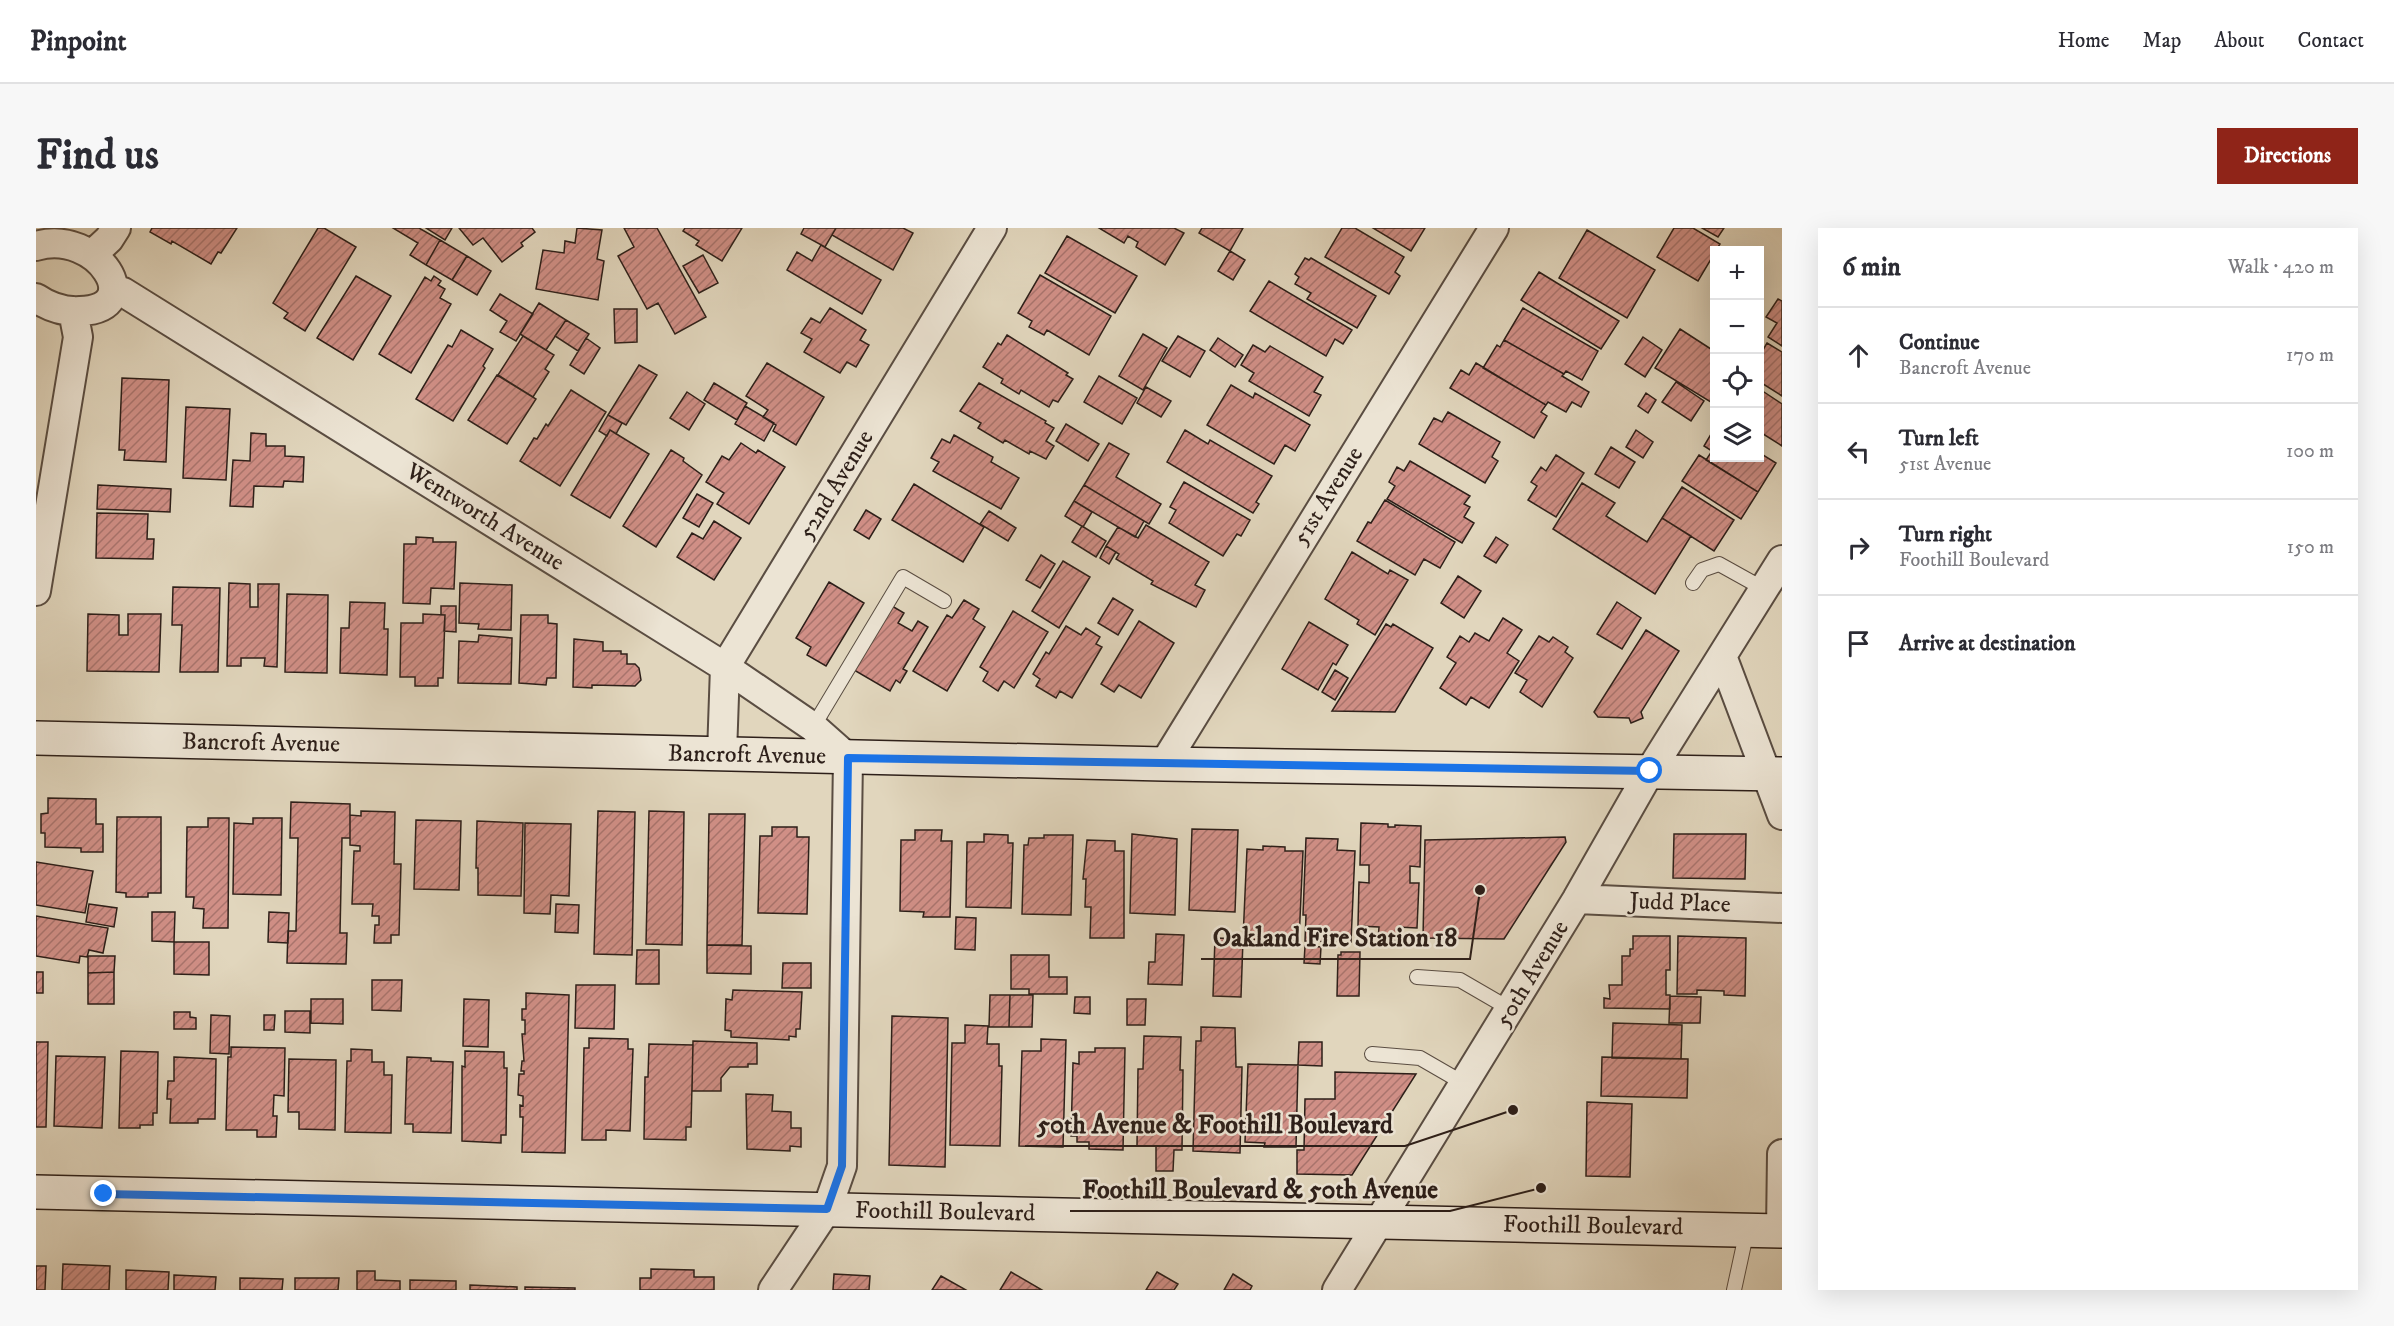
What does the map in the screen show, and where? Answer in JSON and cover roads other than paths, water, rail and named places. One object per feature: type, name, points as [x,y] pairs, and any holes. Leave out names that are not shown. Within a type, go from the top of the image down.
[{"type":"main road","name":"Bancroft Avenue","points":[[36,738],[848,758],[1774,773]]},
{"type":"main road","name":"Foothill Boulevard","points":[[36,1192],[1781,1231]]},
{"type":"street","points":[[95,252],[109,239],[116,228]]},
{"type":"street","name":"52nd Avenue","points":[[722,754],[725,667],[992,228]]},
{"type":"street","name":"51st Avenue","points":[[1164,764],[1494,228]]},
{"type":"street","points":[[36,246],[46,241],[62,240],[78,243],[95,252],[107,262],[112,273],[113,290],[107,302],[94,310],[73,311],[47,305],[36,298]]},
{"type":"street","name":"Wentworth Avenue","points":[[113,290],[123,292],[725,667],[813,727],[848,758]]},
{"type":"street","points":[[36,591],[78,337],[73,311]]},
{"type":"street","name":"50th Avenue","points":[[1337,1290],[1578,899],[1650,771],[1782,560]]},
{"type":"street","points":[[1722,656],[1774,773],[1782,815]]},
{"type":"street","points":[[773,1290],[827,1209],[842,1166],[848,758]]},
{"type":"street","name":"Judd Place","points":[[1578,899],[1782,908]]},
{"type":"street","points":[[1781,1231],[1782,1154]]},
{"type":"lane","points":[[1693,583],[1702,570],[1719,564],[1764,589]]},
{"type":"lane","points":[[813,727],[903,577],[944,601]]},
{"type":"lane","points":[[1417,977],[1460,980],[1510,1010]]},
{"type":"lane","points":[[1372,1054],[1420,1058],[1465,1084]]},
{"type":"lane","points":[[1734,1290],[1747,1230]]},
{"type":"place","name":"Oakland Fire Station 18","points":[[1480,890]]},
{"type":"place","name":"50th Avenue & Foothill Boulevard","points":[[1513,1110]]},
{"type":"place","name":"Foothill Boulevard & 50th Avenue","points":[[1541,1188]]}]
